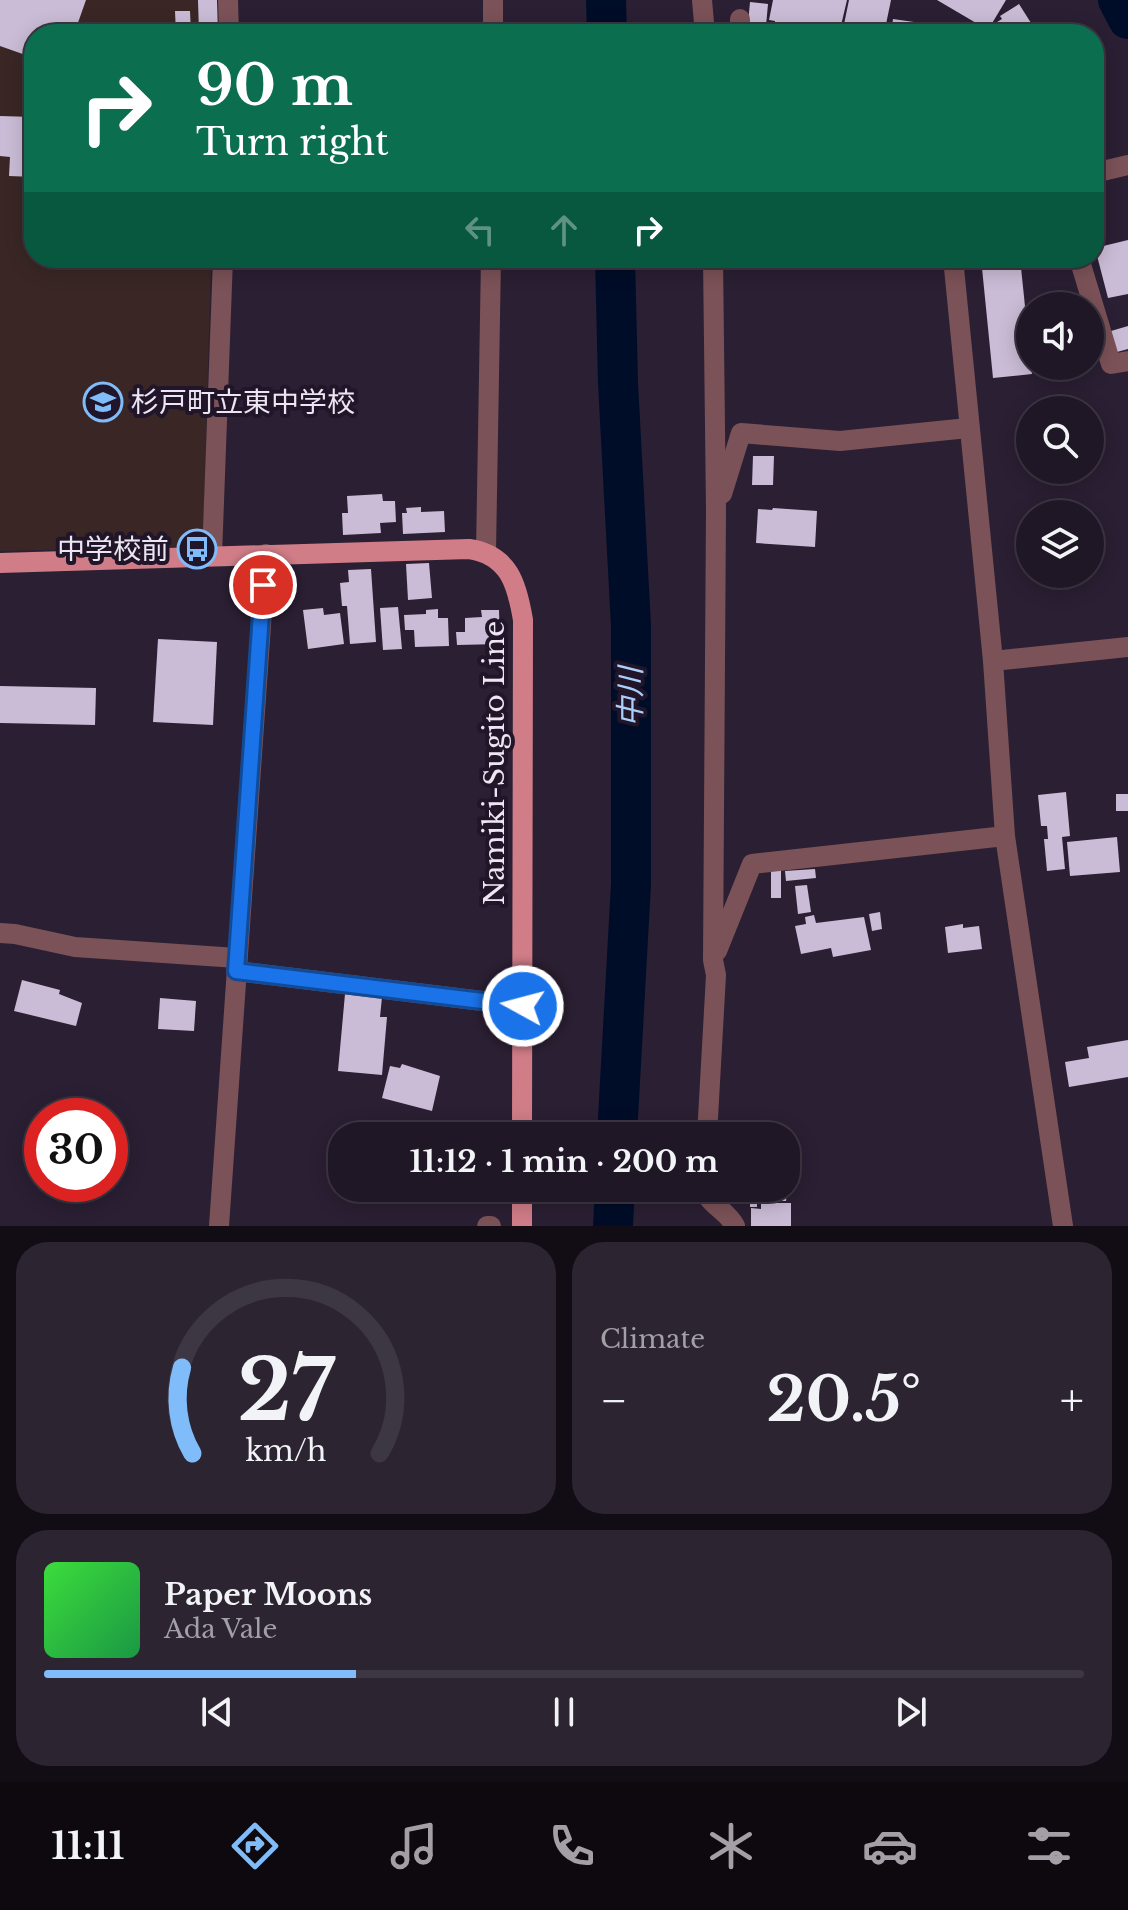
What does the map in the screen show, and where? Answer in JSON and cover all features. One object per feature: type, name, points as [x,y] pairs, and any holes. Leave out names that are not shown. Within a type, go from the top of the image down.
[{"type":"main road","points":[[0,563],[469,549],[486,552]]},
{"type":"main road","name":"Namiki-Sugito Line","points":[[486,552],[497,558],[508,572],[519,597],[523,620],[522,1122]]},
{"type":"main road","points":[[522,1202],[522,1226]]},
{"type":"street","points":[[228,0],[229,24]]},
{"type":"street","points":[[493,0],[493,24]]},
{"type":"street","points":[[702,0],[704,24]]},
{"type":"street","points":[[1104,171],[1128,165]]},
{"type":"street","points":[[212,556],[223,268]]},
{"type":"street","points":[[486,552],[491,268]]},
{"type":"street","points":[[708,1122],[716,975],[713,960],[716,511],[713,268]]},
{"type":"street","points":[[954,268],[993,661],[1005,836],[1063,1226]]},
{"type":"street","points":[[1082,268],[1111,364],[1128,361]]},
{"type":"street","points":[[716,511],[741,433],[840,441],[968,428]]},
{"type":"street","points":[[219,1226],[266,554]]},
{"type":"street","points":[[993,661],[1128,647]]},
{"type":"street","points":[[713,960],[752,864],[1005,836]]},
{"type":"street","points":[[0,933],[75,947],[236,965],[523,1006]]},
{"type":"street","points":[[710,1202],[723,1210],[735,1226]]},
{"type":"shaded area","name":"杉戸町立東中学校","points":[[0,0],[217,0],[216,24],[24,24],[24,268],[211,268],[203,546],[0,551]]},
{"type":"building","points":[[0,0],[86,0],[78,24],[24,24],[24,54],[0,46]]},
{"type":"building","points":[[198,0],[217,0],[218,24],[199,24]]},
{"type":"building","points":[[773,0],[847,0],[841,24],[781,24],[769,20]]},
{"type":"building","points":[[849,0],[891,0],[886,24],[844,24]]},
{"type":"building","points":[[937,0],[1006,0],[992,24],[978,24]]},
{"type":"building","points":[[750,2],[768,4],[766,24],[748,24]]},
{"type":"building","points":[[1019,4],[1032,24],[994,24],[1002,19],[1000,16]]},
{"type":"building","points":[[175,11],[190,11],[191,24],[176,24]]},
{"type":"building","points":[[893,19],[914,22],[914,24],[892,24]]},
{"type":"building","points":[[0,116],[24,117],[24,177],[9,176],[10,157],[0,156]]},
{"type":"building","points":[[1128,240],[1128,294],[1108,298],[1100,268],[1104,268],[1104,246]]},
{"type":"building","points":[[982,268],[1021,268],[1024,292],[1016,292],[1016,376],[993,378]]},
{"type":"building","points":[[1128,326],[1128,349],[1117,352],[1111,331]]},
{"type":"building","points":[[753,456],[774,456],[773,485],[752,485]]},
{"type":"building","points":[[382,494],[383,501],[395,501],[396,522],[380,523],[381,533],[343,535],[342,513],[348,513],[347,496]]},
{"type":"building","points":[[421,507],[421,512],[444,511],[445,532],[403,534],[402,513],[407,513],[406,508]]},
{"type":"building","points":[[758,509],[817,511],[815,547],[756,543]]},
{"type":"building","points":[[429,563],[432,598],[408,600],[406,564]]},
{"type":"building","points":[[371,569],[376,642],[350,644],[347,606],[342,606],[340,583],[349,582],[348,570]]},
{"type":"building","points":[[398,607],[402,649],[383,650],[380,608]]},
{"type":"building","points":[[323,608],[324,615],[340,613],[344,644],[308,649],[303,610]]},
{"type":"building","points":[[438,609],[438,618],[448,618],[449,646],[415,647],[414,630],[405,630],[404,615],[426,614],[426,610]]},
{"type":"building","points":[[481,610],[499,610],[500,644],[457,645],[456,632],[465,632],[465,618],[482,617]]},
{"type":"building","points":[[158,639],[217,642],[213,725],[153,722]]},
{"type":"building","points":[[0,686],[96,688],[95,725],[0,723]]},
{"type":"building","points":[[1066,792],[1070,836],[1062,837],[1065,869],[1047,871],[1044,839],[1048,839],[1047,826],[1041,826],[1038,795]]},
{"type":"building","points":[[1116,794],[1128,794],[1128,811],[1116,811]]},
{"type":"building","points":[[1117,837],[1120,872],[1070,876],[1067,842]]},
{"type":"building","points":[[815,869],[816,878],[786,881],[785,871]]},
{"type":"building","points":[[771,870],[781,870],[781,898],[771,898]]},
{"type":"building","points":[[807,885],[811,912],[798,914],[795,886]]},
{"type":"building","points":[[880,912],[882,929],[872,931],[869,914]]},
{"type":"building","points":[[814,915],[816,923],[864,917],[871,950],[833,957],[831,948],[801,954],[795,926],[806,924],[805,917]]},
{"type":"building","points":[[963,924],[963,928],[979,926],[982,949],[948,953],[945,927]]},
{"type":"building","points":[[22,980],[60,990],[59,994],[82,1003],[76,1026],[14,1011]]},
{"type":"building","points":[[345,994],[382,997],[380,1017],[387,1017],[382,1075],[338,1071]]},
{"type":"building","points":[[160,998],[196,1001],[194,1031],[158,1029]]},
{"type":"building","points":[[1128,1040],[1128,1077],[1069,1087],[1065,1062],[1089,1058],[1087,1047]]},
{"type":"building","points":[[402,1064],[440,1076],[432,1111],[382,1098],[390,1066],[400,1068]]},
{"type":"building","points":[[761,1203],[791,1203],[791,1226],[751,1226],[751,1208],[761,1209]]},
{"type":"waterway","name":"中川","points":[[606,0],[607,24]]},
{"type":"waterway","points":[[1118,0],[1128,19]]},
{"type":"waterway","name":"中川","points":[[615,268],[631,626],[631,884],[618,1122]]},
{"type":"waterway","name":"中川","points":[[613,1226],[614,1202]]},
{"type":"place","name":"杉戸町立東中学校","points":[[103,402]]},
{"type":"place","name":"中学校前","points":[[197,549]]},
{"type":"route","points":[[263,585],[236,971],[523,1006]]}]
